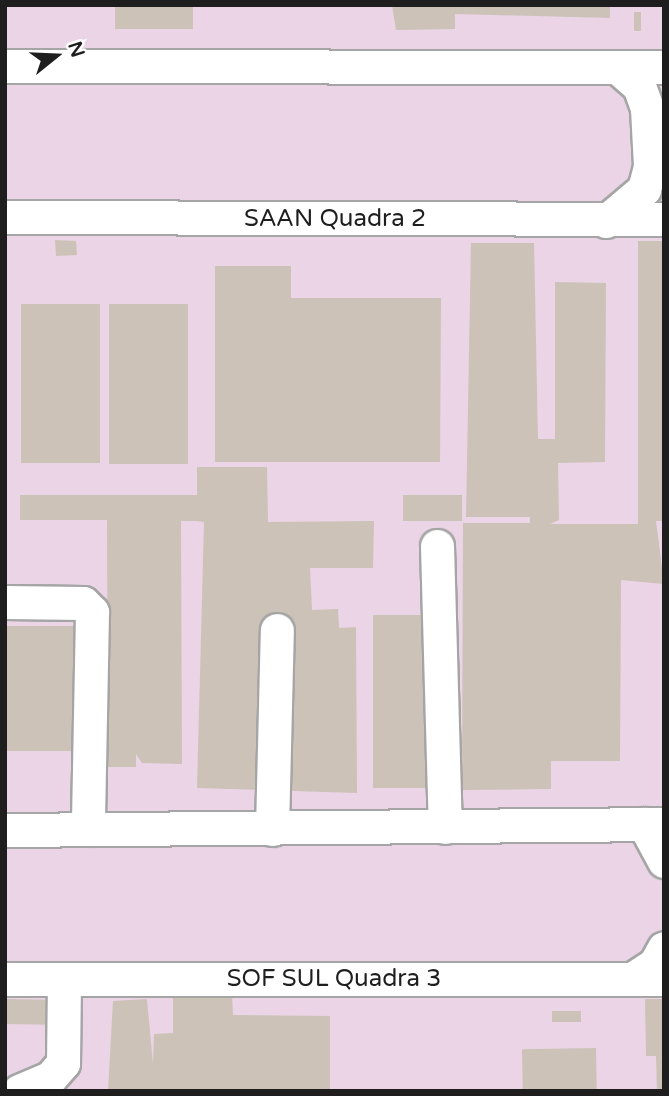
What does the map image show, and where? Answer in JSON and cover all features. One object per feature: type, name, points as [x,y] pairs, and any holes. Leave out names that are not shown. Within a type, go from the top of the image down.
[{"type":"street","points":[[5,66],[664,67]]},
{"type":"street","points":[[606,221],[644,189],[650,166],[647,108],[639,86],[617,67]]},
{"type":"street","name":"SAAN Quadra 2","points":[[5,217],[606,221],[664,219]]},
{"type":"street","points":[[437,546],[445,827]]},
{"type":"street","points":[[5,602],[83,603],[92,612],[88,829]]},
{"type":"street","points":[[272,828],[276,630]]},
{"type":"street","points":[[5,830],[654,824],[664,861]]},
{"type":"street","points":[[648,979],[664,948]]},
{"type":"street","name":"SOF SUL Quadra 3","points":[[5,979],[648,979]]},
{"type":"street","points":[[19,1091],[50,1078],[63,1063],[64,979]]},
{"type":"shaded area","points":[[5,5],[664,5],[664,1091],[5,1091]]},
{"type":"building","points":[[115,5],[193,5],[193,29],[115,29]]},
{"type":"building","points":[[392,5],[610,5],[610,18],[455,14],[455,29],[396,30]]},
{"type":"building","points":[[634,12],[641,12],[641,31],[634,31]]},
{"type":"building","points":[[55,240],[76,241],[77,255],[56,256]]},
{"type":"building","points":[[638,241],[664,241],[664,521],[656,521],[664,584],[621,580],[620,761],[551,761],[551,789],[462,790],[463,523],[530,523],[530,517],[466,517],[471,243],[534,243],[538,439],[555,439],[555,282],[606,283],[605,462],[558,463],[559,520],[550,524],[638,524]]},
{"type":"building","points":[[215,266],[291,266],[291,298],[441,298],[440,462],[215,462]]},
{"type":"building","points":[[21,304],[100,304],[100,463],[21,463]]},
{"type":"building","points":[[109,304],[188,304],[188,464],[109,464]]},
{"type":"building","points":[[197,467],[267,467],[268,522],[374,521],[373,568],[310,568],[312,610],[338,609],[339,628],[356,627],[357,793],[197,788],[204,522],[196,521],[181,521],[182,764],[142,763],[136,754],[136,767],[108,767],[107,520],[20,520],[20,495],[197,495]]},
{"type":"building","points":[[403,495],[462,495],[462,521],[403,521]]},
{"type":"building","points":[[373,615],[445,615],[445,788],[373,788]]},
{"type":"building","points":[[5,626],[82,626],[82,751],[5,751]]},
{"type":"building","points":[[173,996],[232,996],[233,1015],[330,1016],[330,1091],[108,1091],[113,1001],[147,999],[153,1064],[154,1034],[173,1033]]},
{"type":"building","points":[[5,999],[49,1000],[49,1025],[5,1024]]},
{"type":"building","points":[[645,999],[664,999],[664,1091],[657,1091],[656,1056],[646,1056]]},
{"type":"building","points":[[552,1011],[581,1011],[581,1022],[552,1022]]},
{"type":"building","points":[[596,1048],[597,1091],[523,1091],[522,1049]]}]
